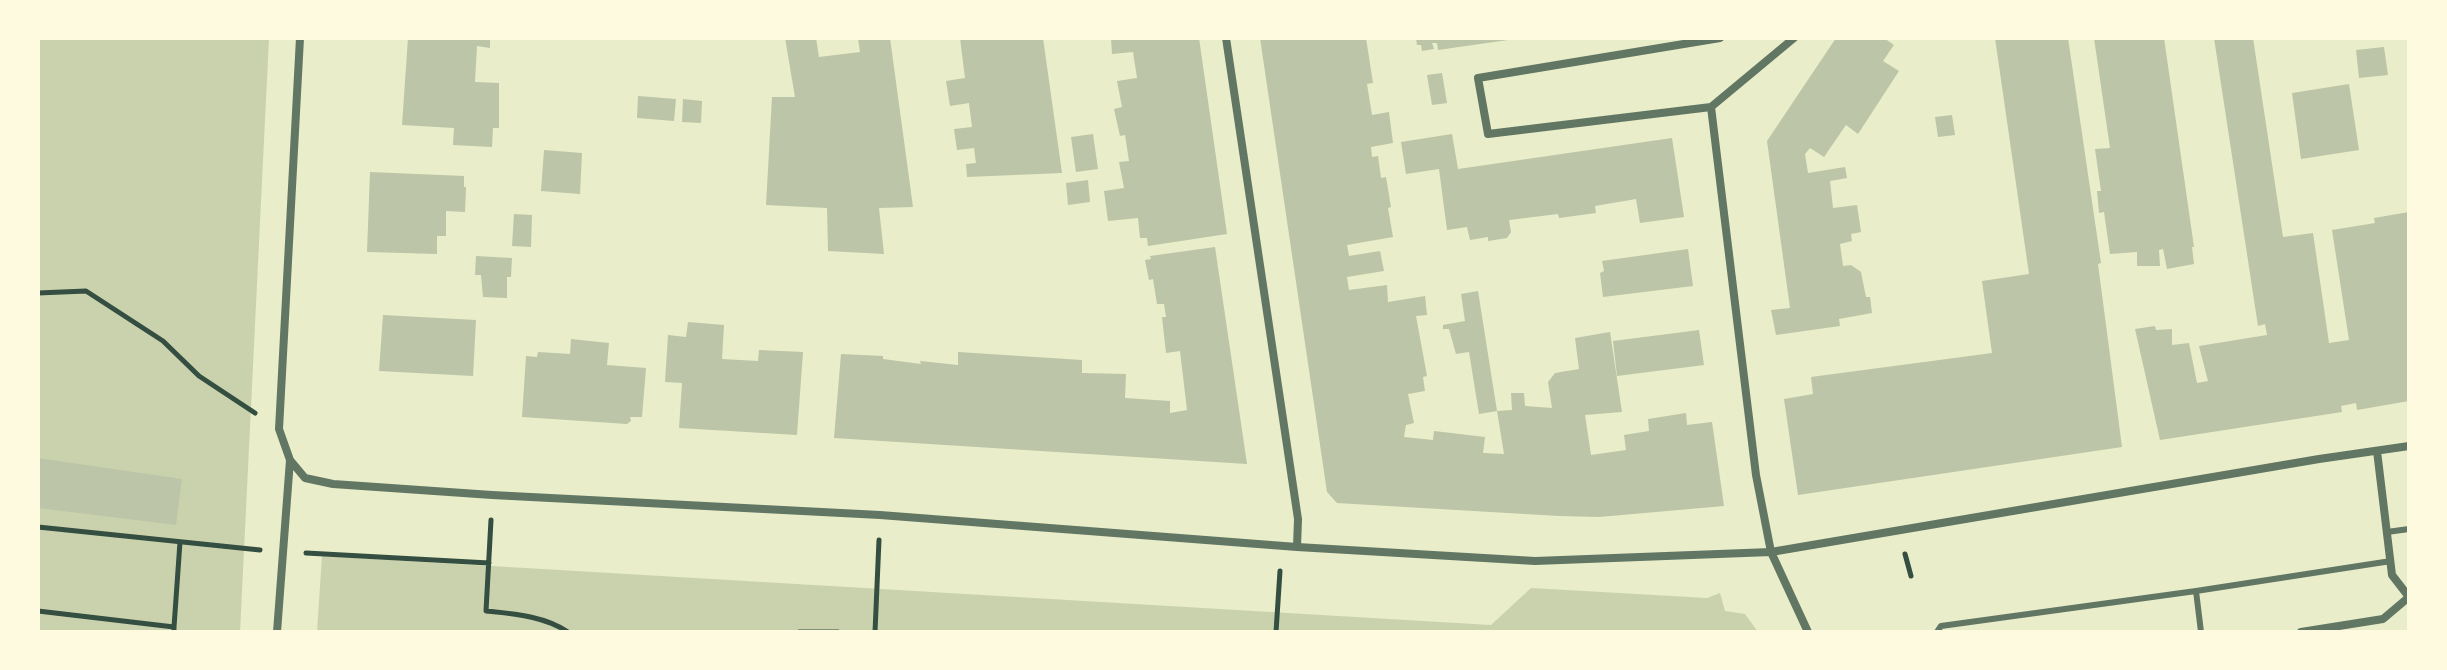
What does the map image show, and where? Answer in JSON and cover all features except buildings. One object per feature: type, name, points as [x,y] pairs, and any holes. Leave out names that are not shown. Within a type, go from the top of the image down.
[{"type":"street","points":[[300,38],[279,429],[290,460],[305,478],[333,484],[880,515],[1282,546],[1535,561],[1771,552],[2409,446]]},
{"type":"street","points":[[1226,38],[1298,519],[1297,547]]},
{"type":"street","points":[[1720,38],[1478,78],[1488,134],[1711,107],[1794,38]]},
{"type":"street","points":[[1711,107],[1756,475],[1771,552],[1808,632]]},
{"type":"street","points":[[2301,632],[2383,619],[2409,597],[2392,575],[2377,451]]},
{"type":"street","points":[[277,632],[290,460]]},
{"type":"lane","points":[[2387,532],[2409,529]]},
{"type":"lane","points":[[1937,632],[1941,626],[2391,561]]},
{"type":"lane","points":[[2196,591],[2201,632]]},
{"type":"path","points":[[38,293],[86,291],[163,341],[199,376],[279,429]]},
{"type":"path","points":[[492,495],[486,611],[533,617],[568,632]]},
{"type":"path","points":[[875,632],[880,515]]},
{"type":"path","points":[[38,527],[244,549]]},
{"type":"path","points":[[38,611],[174,629],[180,542]]},
{"type":"path","points":[[1276,632],[1282,546]]},
{"type":"path","points":[[284,552],[489,563]]},
{"type":"path","points":[[799,632],[838,632]]},
{"type":"green space","points":[[38,38],[269,38],[240,632],[38,632]]},
{"type":"green space","points":[[322,556],[1491,625],[1531,588],[1707,598],[1720,593],[1725,611],[1745,614],[1758,632],[317,632]]}]
